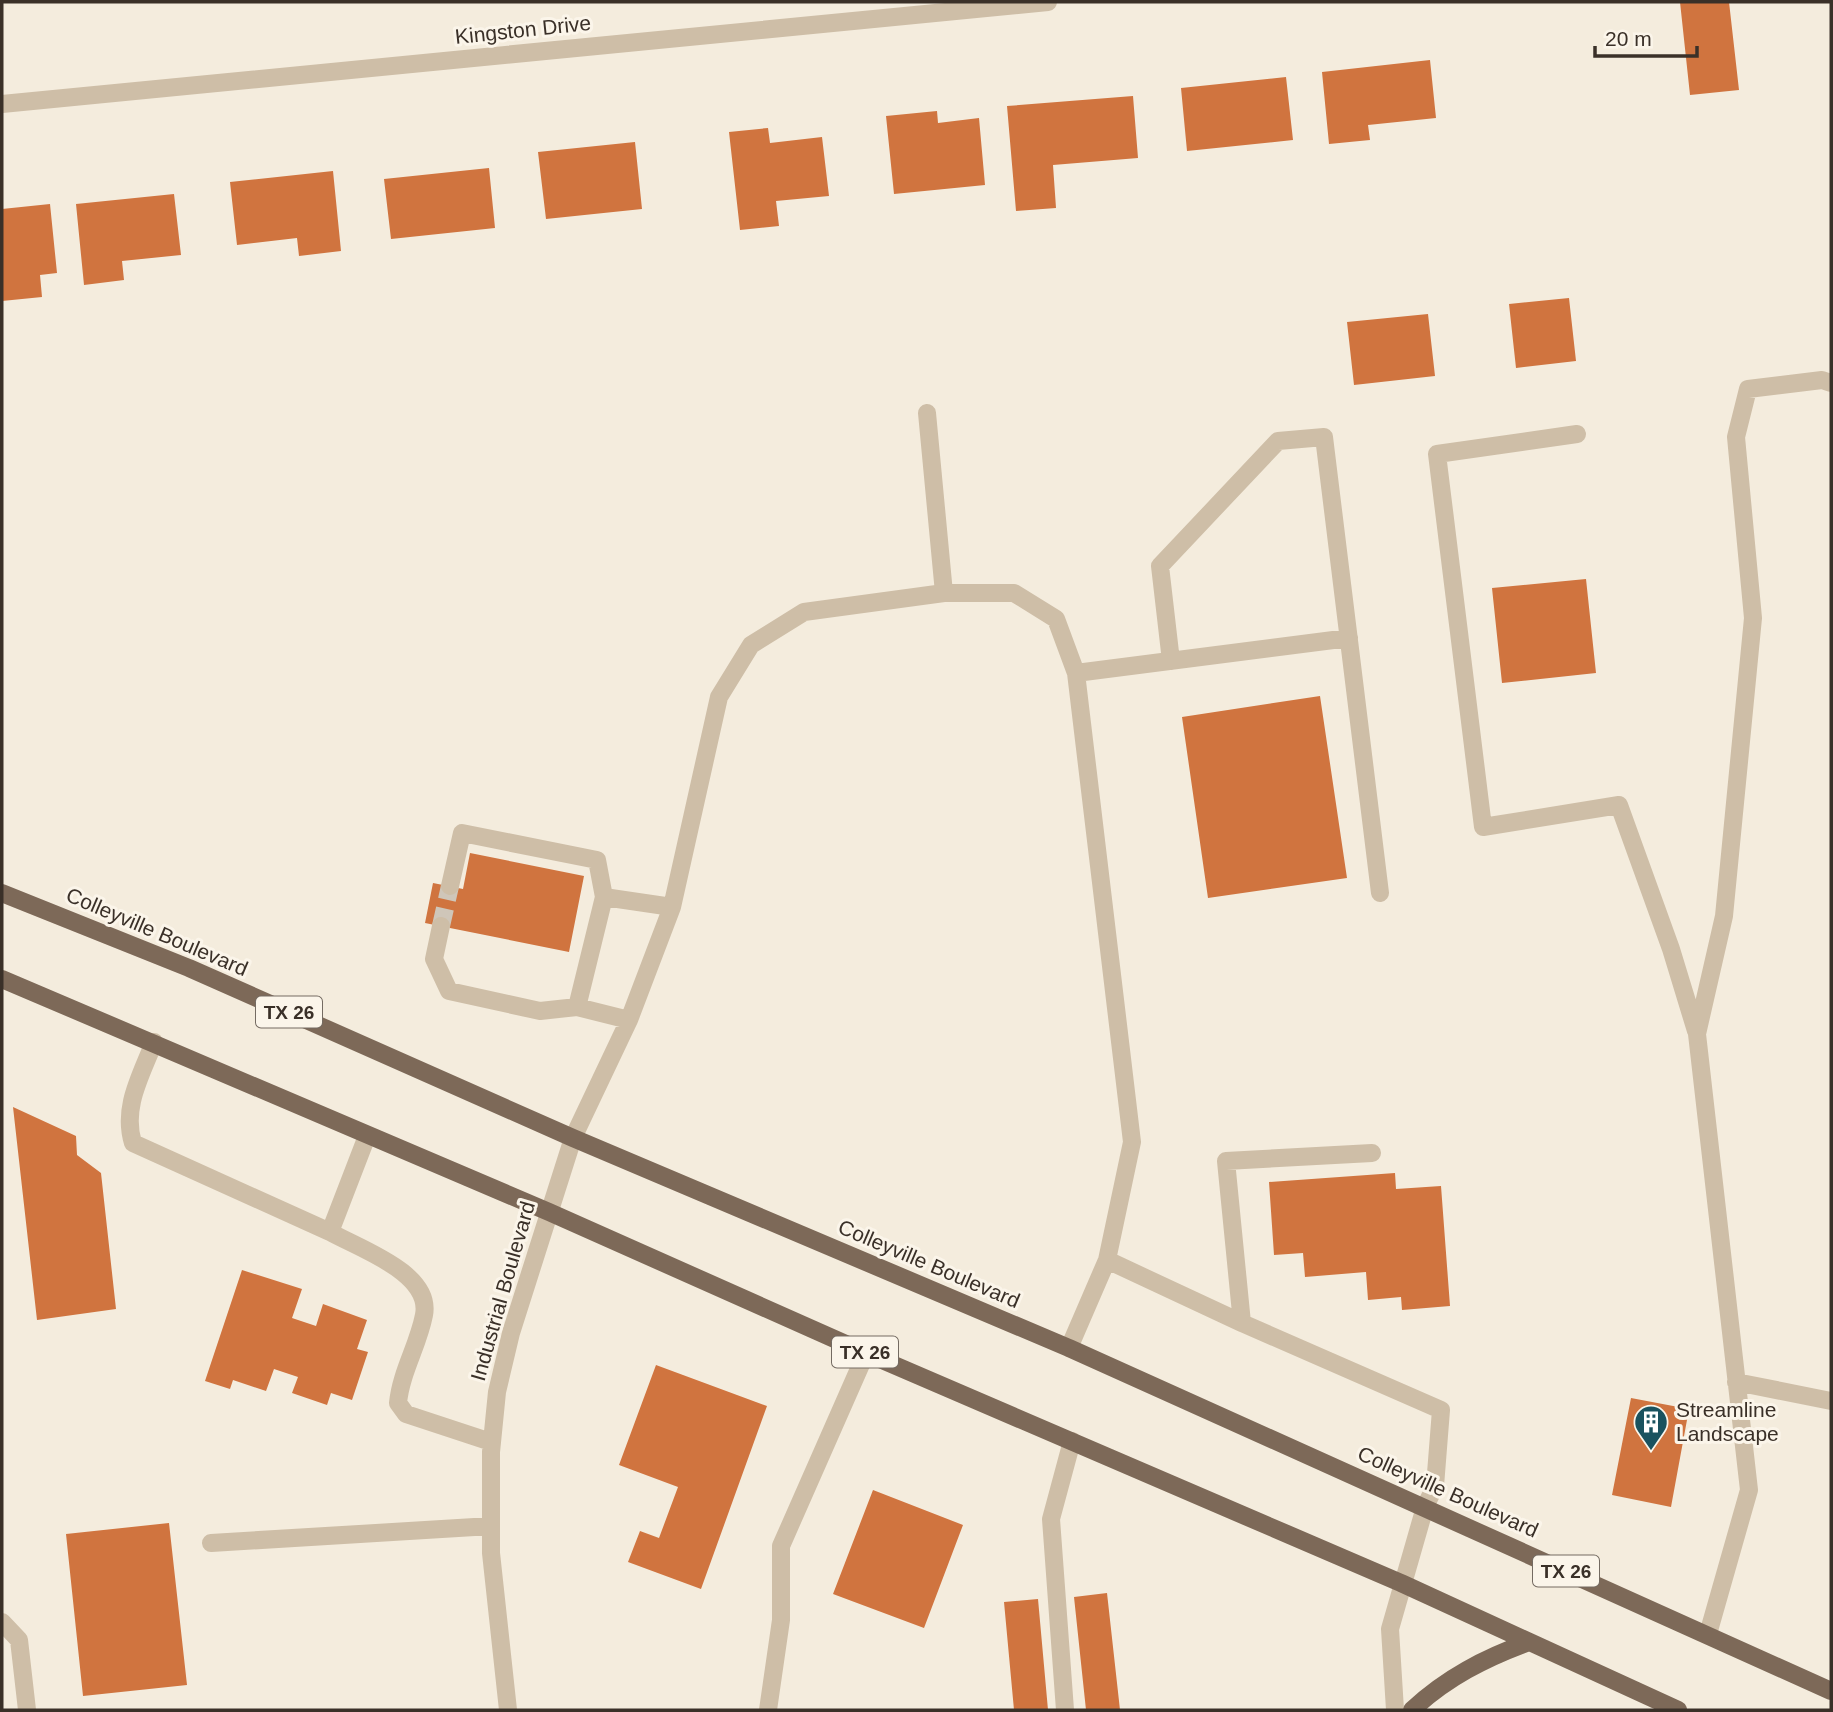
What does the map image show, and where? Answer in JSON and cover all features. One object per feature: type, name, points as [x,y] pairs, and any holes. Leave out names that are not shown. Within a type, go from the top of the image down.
[{"type":"main road","name":"Colleyville Boulevard","points":[[2,893],[189,968],[573,1138],[1069,1348],[1831,1691]]},
{"type":"main road","name":"TX 26","points":[[2,979],[550,1212],[866,1353],[1401,1583],[1678,1710]]},
{"type":"main road","points":[[1412,1710],[1462,1671],[1529,1642]]},
{"type":"street","name":"Kingston Drive","points":[[2,104],[1048,2]]},
{"type":"street","points":[[1697,1034],[1724,916],[1753,618],[1736,437],[1748,388],[1822,380],[1831,383]]},
{"type":"street","points":[[927,413],[944,593]]},
{"type":"street","points":[[1577,435],[1437,454],[1483,827],[1619,805],[1671,949],[1697,1034],[1749,1490],[1708,1634]]},
{"type":"street","points":[[1171,661],[1160,566],[1278,441],[1324,436],[1380,893]]},
{"type":"street","name":"Industrial Boulevard","points":[[508,1710],[491,1526],[491,1442],[497,1392],[511,1333],[573,1138],[629,1020],[672,907],[719,697],[751,645],[804,612],[944,593],[1014,593],[1056,619],[1076,673],[1132,1142],[1107,1260],[1069,1348]]},
{"type":"street","points":[[1076,673],[1349,638]]},
{"type":"street","points":[[450,886],[462,833],[597,860],[604,897],[577,1007]]},
{"type":"street","points":[[604,897],[672,907]]},
{"type":"street","points":[[441,926],[434,959],[449,991],[540,1011],[577,1007],[629,1020]]},
{"type":"street","points":[[154,1042],[128,1109],[128,1126],[133,1143],[330,1232],[409,1275],[422,1292],[424,1314],[400,1385],[398,1403],[406,1414],[491,1442]]},
{"type":"street","points":[[330,1232],[367,1136]]},
{"type":"street","points":[[1242,1323],[1226,1161],[1372,1153]]},
{"type":"street","points":[[1107,1260],[1242,1323],[1441,1410],[1435,1486],[1425,1507],[1401,1583],[1390,1629],[1395,1710]]},
{"type":"street","points":[[768,1710],[781,1620],[782,1546],[866,1353]]},
{"type":"street","points":[[1736,1382],[1831,1401]]},
{"type":"street","points":[[1065,1710],[1051,1519],[1072,1441]]},
{"type":"street","points":[[211,1543],[491,1526]]},
{"type":"street","points":[[2,1622],[19,1640],[27,1710]]},
{"type":"building","points":[[1680,2],[1729,2],[1739,90],[1690,95]]},
{"type":"building","points":[[1430,60],[1436,118],[1368,125],[1370,140],[1329,144],[1322,72]]},
{"type":"building","points":[[1286,77],[1293,140],[1187,151],[1181,88]]},
{"type":"building","points":[[1133,96],[1138,158],[1053,165],[1056,208],[1016,211],[1007,106]]},
{"type":"building","points":[[937,111],[938,123],[979,118],[985,185],[894,194],[886,116]]},
{"type":"building","points":[[768,128],[770,143],[822,137],[829,196],[776,201],[779,226],[740,230],[729,132]]},
{"type":"building","points":[[635,142],[642,209],[546,219],[538,152]]},
{"type":"building","points":[[489,168],[495,228],[391,239],[384,179]]},
{"type":"building","points":[[333,171],[341,251],[299,256],[297,238],[237,245],[230,182]]},
{"type":"building","points":[[174,194],[181,255],[122,261],[124,280],[84,285],[76,204]]},
{"type":"building","points":[[50,204],[57,273],[40,275],[42,297],[2,301],[2,209]]},
{"type":"building","points":[[1569,298],[1576,361],[1516,368],[1509,304]]},
{"type":"building","points":[[1428,314],[1435,376],[1354,385],[1347,322]]},
{"type":"building","points":[[1586,579],[1596,673],[1502,683],[1492,588]]},
{"type":"building","points":[[1320,696],[1347,878],[1208,898],[1182,717]]},
{"type":"building","points":[[470,853],[584,876],[569,952],[425,923],[433,883],[463,889]]},
{"type":"building","points":[[13,1107],[76,1136],[77,1155],[101,1173],[116,1309],[37,1320]]},
{"type":"building","points":[[1395,1173],[1396,1189],[1441,1186],[1450,1306],[1402,1310],[1401,1297],[1368,1300],[1366,1272],[1305,1277],[1303,1253],[1274,1255],[1269,1182]]},
{"type":"building","points":[[242,1270],[302,1289],[292,1318],[316,1326],[323,1304],[367,1320],[357,1349],[368,1352],[352,1400],[331,1393],[327,1405],[292,1393],[298,1377],[274,1369],[266,1391],[233,1380],[230,1389],[205,1381]]},
{"type":"building","points":[[656,1365],[767,1406],[701,1589],[628,1562],[640,1531],[659,1538],[678,1487],[619,1465]]},
{"type":"building","name":"Streamline Landscape","points":[[1631,1398],[1689,1409],[1671,1507],[1612,1495]]},
{"type":"building","points":[[873,1490],[963,1525],[924,1628],[833,1594]]},
{"type":"building","points":[[169,1523],[187,1685],[83,1696],[66,1534]]},
{"type":"building","points":[[1107,1593],[1120,1710],[1086,1710],[1074,1597]]},
{"type":"building","points":[[1038,1599],[1048,1710],[1014,1710],[1004,1602]]},
{"type":"tunnel","points":[[441,926],[450,886]]},
{"type":"place","name":"Streamline Landscape","points":[[1651,1452]]}]
